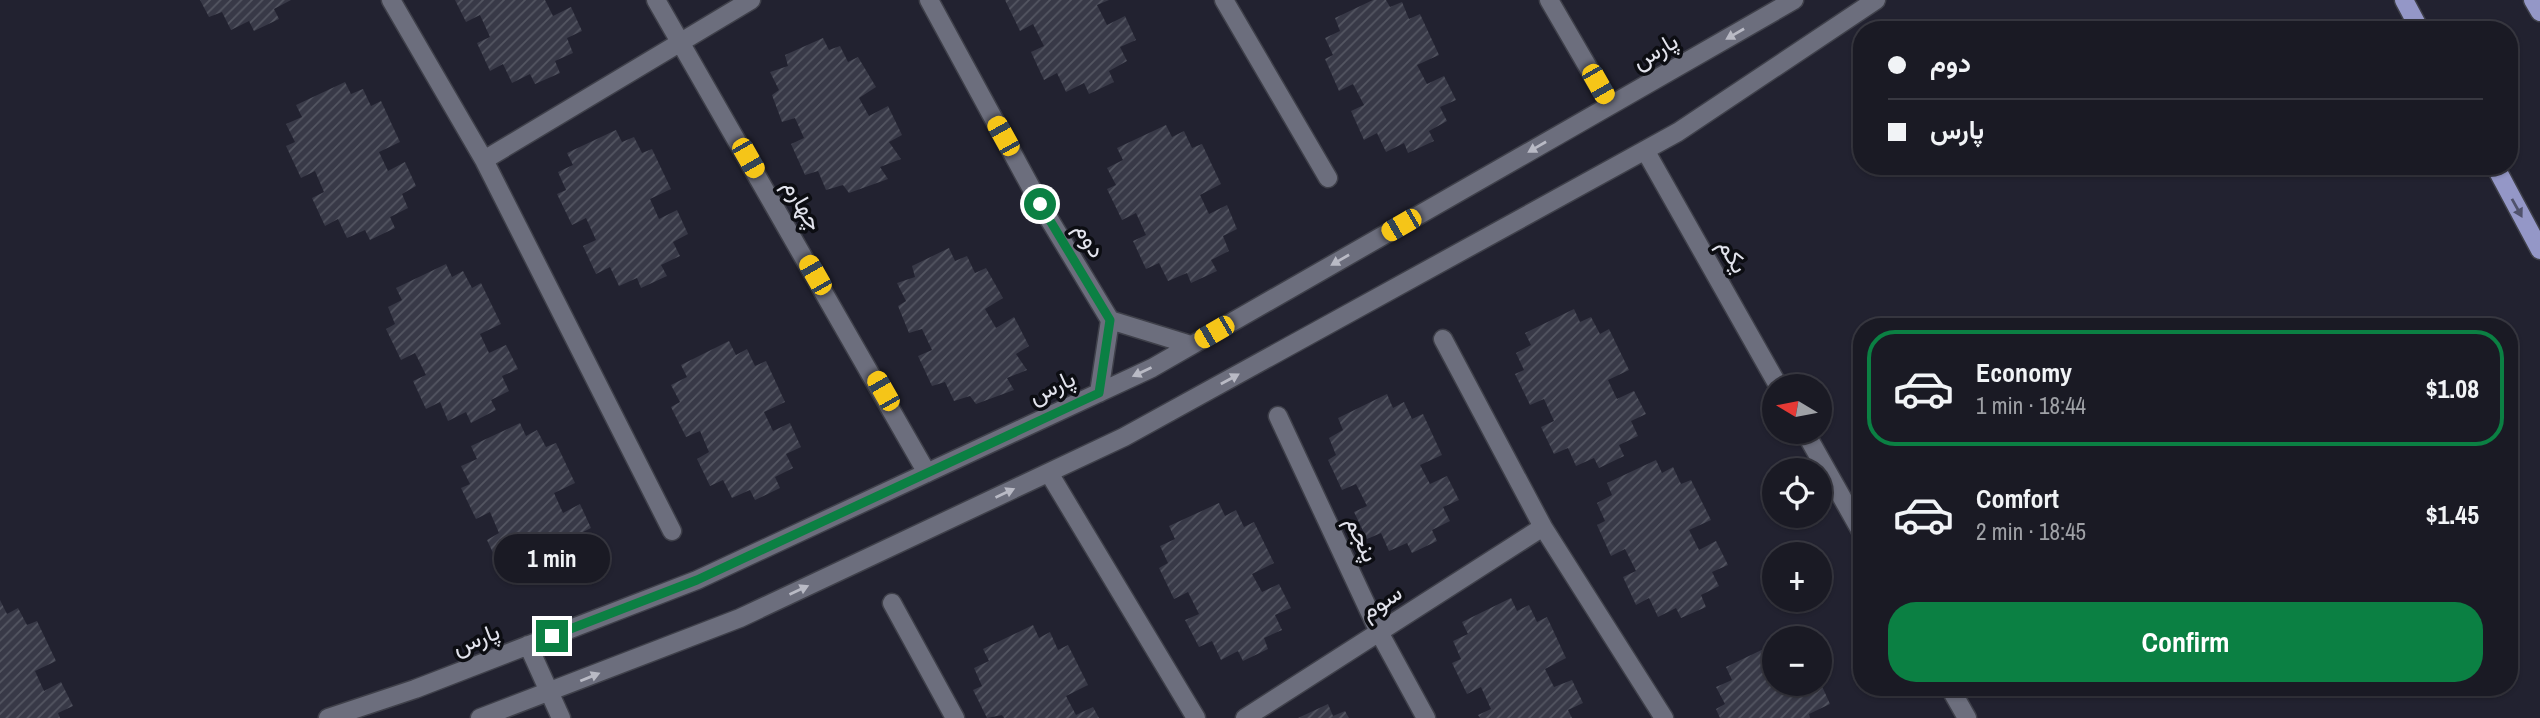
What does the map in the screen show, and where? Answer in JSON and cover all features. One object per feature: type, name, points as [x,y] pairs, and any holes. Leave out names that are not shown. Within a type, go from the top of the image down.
[{"type":"main road","points":[[2404,0],[2415,21]]},
{"type":"main road","points":[[2533,0],[2540,12]]},
{"type":"main road","points":[[2500,175],[2540,250]]},
{"type":"street","points":[[391,0],[484,160],[673,531]]},
{"type":"street","name":"چهارم","points":[[656,0],[927,473]]},
{"type":"street","points":[[484,160],[751,0]]},
{"type":"street","name":"دوم","points":[[929,0],[1040,204],[1110,320]]},
{"type":"street","points":[[1224,0],[1328,178]]},
{"type":"street","points":[[1549,0],[1610,105]]},
{"type":"street","name":"پارس","points":[[328,718],[697,580],[1099,393],[1191,345],[1794,0]]},
{"type":"street","points":[[480,718],[740,618],[1124,437],[1678,132],[1876,0]]},
{"type":"street","name":"یکم","points":[[1645,150],[1772,374]]},
{"type":"street","points":[[1099,393],[1110,320],[1191,345]]},
{"type":"street","points":[[1443,339],[1543,527],[1664,718]]},
{"type":"street","name":"پنجم","points":[[1278,416],[1379,632],[1426,718]]},
{"type":"street","points":[[1812,444],[1853,517]]},
{"type":"street","points":[[1049,473],[1196,718]]},
{"type":"street","name":"سوم","points":[[1245,718],[1543,527]]},
{"type":"street","points":[[892,603],[955,718]]},
{"type":"street","points":[[528,645],[561,718]]},
{"type":"street","points":[[1955,696],[1967,718]]},
{"type":"building","points":[[200,0],[291,0],[274,9],[279,19],[254,31],[249,21],[231,30],[222,12],[209,17]]},
{"type":"building","points":[[455,0],[545,0],[553,16],[571,7],[582,31],[567,38],[573,53],[555,61],[560,73],[535,84],[530,74],[512,83],[503,64],[490,71],[477,43],[490,37],[480,15],[466,22]]},
{"type":"building","points":[[1005,0],[1109,0],[1097,5],[1107,25],[1125,16],[1136,40],[1120,47],[1127,61],[1109,71],[1114,82],[1089,94],[1084,83],[1066,92],[1057,73],[1044,80],[1031,52],[1044,46],[1033,24],[1020,31]]},
{"type":"building","points":[[1373,0],[1386,0],[1390,7],[1402,2],[1409,19],[1420,14],[1439,55],[1417,65],[1427,84],[1444,76],[1456,100],[1440,107],[1447,121],[1429,131],[1434,141],[1408,153],[1404,143],[1386,152],[1377,133],[1364,140],[1351,111],[1364,105],[1353,84],[1339,91],[1325,59],[1333,55],[1325,38],[1340,31],[1335,18]]},
{"type":"building","points":[[823,38],[829,50],[840,46],[848,62],[858,57],[876,87],[859,98],[869,116],[888,106],[902,135],[889,142],[901,159],[880,167],[888,179],[849,193],[843,185],[826,190],[818,171],[805,175],[791,144],[804,138],[795,118],[782,122],[772,95],[779,90],[770,72],[788,66],[785,55]]},
{"type":"building","points":[[345,82],[351,94],[363,89],[371,106],[381,101],[400,142],[379,152],[388,171],[405,162],[416,186],[402,194],[408,208],[390,217],[395,228],[370,240],[365,230],[347,238],[338,219],[325,226],[312,198],[324,192],[315,171],[301,178],[286,146],[295,142],[286,124],[302,117],[296,105]]},
{"type":"building","points":[[1166,125],[1172,137],[1184,131],[1192,148],[1202,144],[1221,184],[1200,195],[1209,214],[1227,205],[1237,229],[1223,236],[1229,251],[1211,260],[1217,271],[1191,283],[1187,273],[1168,281],[1159,263],[1146,269],[1133,241],[1146,235],[1136,213],[1122,220],[1107,189],[1116,185],[1107,168],[1123,160],[1117,148]]},
{"type":"building","points":[[616,130],[622,142],[634,137],[642,153],[652,149],[671,189],[650,199],[659,219],[677,210],[688,234],[673,242],[680,256],[661,265],[667,276],[641,288],[637,278],[619,286],[610,267],[596,274],[583,246],[596,240],[586,218],[572,225],[557,194],[566,190],[558,172],[573,165],[567,153]]},
{"type":"building","points":[[949,248],[955,261],[967,256],[975,273],[986,268],[1003,298],[985,309],[996,328],[1014,317],[1029,346],[1016,354],[1027,370],[1007,378],[1014,390],[976,404],[970,396],[954,401],[945,382],[932,386],[918,356],[932,350],[922,329],[909,333],[898,306],[906,301],[897,283],[915,277],[912,266]]},
{"type":"building","points":[[446,264],[452,277],[463,271],[472,288],[481,283],[501,324],[480,334],[489,353],[506,345],[518,369],[502,376],[509,391],[491,400],[496,410],[471,423],[466,412],[448,421],[440,402],[426,409],[413,381],[426,375],[415,353],[401,360],[386,329],[395,324],[388,307],[402,300],[396,288]]},
{"type":"building","points":[[1574,309],[1580,322],[1591,317],[1600,334],[1609,329],[1629,370],[1608,380],[1617,399],[1634,391],[1646,414],[1631,421],[1638,436],[1619,445],[1624,456],[1599,468],[1594,458],[1576,466],[1568,448],[1554,454],[1541,427],[1554,421],[1544,399],[1530,405],[1515,374],[1524,370],[1516,353],[1531,345],[1525,333]]},
{"type":"building","points":[[729,341],[736,355],[747,349],[755,366],[766,361],[785,402],[764,412],[773,431],[790,423],[801,447],[786,454],[793,468],[775,477],[780,488],[755,500],[750,490],[732,498],[723,480],[710,486],[697,459],[709,452],[700,431],[686,437],[671,407],[680,402],[671,385],[687,377],[681,365]]},
{"type":"building","points":[[1387,394],[1393,408],[1404,402],[1412,419],[1423,414],[1442,455],[1420,465],[1430,484],[1447,476],[1459,500],[1443,507],[1450,521],[1432,530],[1437,541],[1412,553],[1407,543],[1389,551],[1381,533],[1367,539],[1354,512],[1367,506],[1356,484],[1342,490],[1328,460],[1336,455],[1329,438],[1343,430],[1338,418]]},
{"type":"building","points":[[520,423],[526,436],[537,430],[546,447],[556,443],[575,483],[554,493],[563,513],[580,504],[591,528],[577,535],[584,549],[565,558],[570,570],[545,581],[540,571],[522,580],[513,561],[500,568],[487,540],[499,533],[490,512],[476,519],[461,488],[470,484],[461,466],[477,459],[471,446]]},
{"type":"building","points":[[1656,460],[1662,473],[1673,467],[1681,484],[1691,480],[1711,520],[1689,530],[1699,550],[1716,541],[1728,565],[1712,572],[1719,586],[1701,595],[1706,607],[1681,618],[1676,608],[1658,617],[1649,598],[1636,605],[1623,577],[1636,571],[1625,549],[1611,556],[1597,525],[1605,521],[1597,503],[1612,495],[1607,483]]},
{"type":"building","points":[[1219,503],[1225,516],[1236,510],[1244,527],[1254,522],[1274,563],[1252,574],[1262,592],[1279,584],[1291,608],[1275,615],[1282,630],[1264,638],[1268,649],[1243,661],[1238,651],[1221,660],[1212,641],[1199,647],[1185,620],[1199,614],[1188,592],[1174,599],[1159,568],[1168,563],[1160,546],[1175,539],[1169,526]]},
{"type":"building","points":[[1511,598],[1517,611],[1529,605],[1537,622],[1547,617],[1566,658],[1545,669],[1554,687],[1572,680],[1583,703],[1568,710],[1572,718],[1480,718],[1478,715],[1491,709],[1481,687],[1467,694],[1452,663],[1461,659],[1453,641],[1468,634],[1462,622]]},
{"type":"building","points":[[0,600],[7,614],[18,608],[27,625],[37,621],[56,661],[35,671],[44,691],[61,682],[73,706],[58,713],[60,718],[0,718]]},
{"type":"building","points":[[1033,625],[1039,638],[1050,632],[1058,650],[1068,645],[1088,685],[1066,696],[1076,715],[1093,707],[1099,718],[1004,718],[1002,715],[987,718],[973,690],[982,686],[974,668],[989,661],[983,649]]},
{"type":"building","points":[[1762,650],[1762,696],[1826,696],[1830,704],[1809,714],[1810,718],[1720,718],[1716,709],[1725,704],[1716,687],[1732,680],[1726,667]]},
{"type":"building","points":[[1328,704],[1333,716],[1345,711],[1349,718],[1298,718]]},
{"type":"route","points":[[552,636],[697,580],[1099,393],[1110,320],[1040,204]]}]
